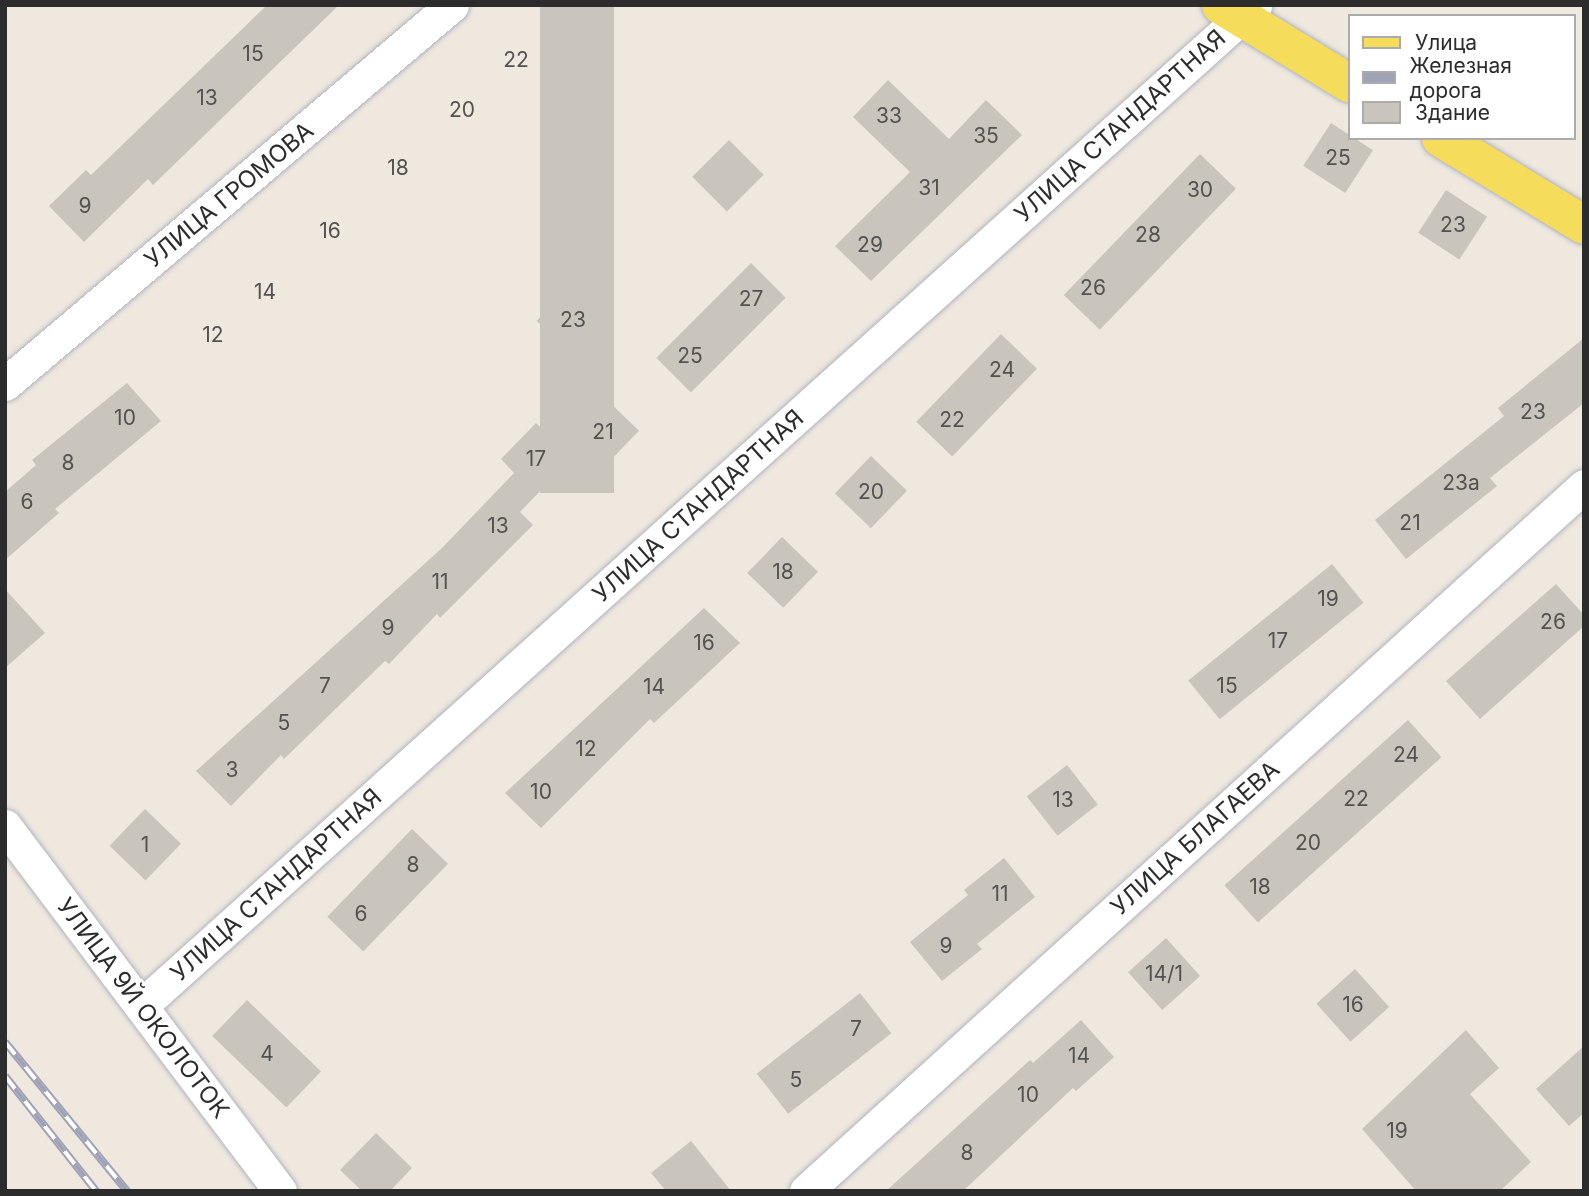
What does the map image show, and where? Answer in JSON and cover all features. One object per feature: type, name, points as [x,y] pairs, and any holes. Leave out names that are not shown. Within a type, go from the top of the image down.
[{"type":"main road","points":[[1239,9],[1348,82]]},
{"type":"main road","points":[[1444,140],[1584,225]]},
{"type":"street","name":"УЛИЦА ГРОМОВА","points":[[5,384],[452,5]]},
{"type":"street","name":"УЛИЦА СТАНДАРТНАЯ","points":[[141,1006],[1239,9]]},
{"type":"street","name":"УЛИЦА БЛАГАЕВА","points":[[806,1191],[1584,486]]},
{"type":"street","name":"УЛИЦА 9Й ОКОЛОТОК","points":[[5,826],[280,1191]]},
{"type":"building","points":[[267,5],[339,5],[153,185],[148,179],[84,242],[49,206],[86,170],[91,175]]},
{"type":"building","points":[[540,5],[614,5],[614,493],[540,493]]},
{"type":"building","points":[[888,80],[949,139],[986,100],[1022,135],[871,281],[835,246],[910,172],[853,117]]},
{"type":"building","points":[[1331,123],[1348,134],[1348,140],[1357,140],[1373,150],[1345,193],[1303,166]]},
{"type":"building","points":[[729,140],[764,175],[727,211],[692,177]]},
{"type":"building","points":[[1200,154],[1236,189],[1100,330],[1064,295]]},
{"type":"building","points":[[1446,190],[1487,217],[1459,259],[1418,233]]},
{"type":"building","points":[[751,263],[786,298],[691,392],[656,358]]},
{"type":"building","points":[[572,284],[608,319],[573,355],[537,321]]},
{"type":"building","points":[[1001,334],[1037,369],[952,456],[916,422]]},
{"type":"building","points":[[1584,338],[1584,403],[1490,478],[1497,486],[1406,559],[1375,520],[1504,416],[1498,408]]},
{"type":"building","points":[[127,383],[161,421],[55,509],[59,513],[5,560],[5,492],[36,465],[32,460]]},
{"type":"building","points":[[603,396],[639,431],[604,467],[568,433]]},
{"type":"building","points":[[536,423],[572,458],[520,512],[533,525],[440,618],[437,614],[389,664],[385,661],[284,759],[281,755],[231,806],[196,771],[442,548],[514,473],[501,459]]},
{"type":"building","points":[[871,456],[907,491],[871,528],[835,493]]},
{"type":"building","points":[[782,537],[818,572],[783,608],[747,573]]},
{"type":"building","points":[[1332,564],[1363,603],[1220,719],[1188,680]]},
{"type":"building","points":[[1556,584],[1584,615],[1584,626],[1480,719],[1446,681]]},
{"type":"building","points":[[5,589],[45,633],[5,668]]},
{"type":"building","points":[[704,608],[740,643],[654,723],[650,719],[541,828],[505,793]]},
{"type":"building","points":[[1408,720],[1441,757],[1258,922],[1224,885]]},
{"type":"building","points":[[1067,765],[1098,804],[1058,836],[1027,796]]},
{"type":"building","points":[[145,809],[181,844],[146,880],[110,846]]},
{"type":"building","points":[[412,829],[448,864],[363,951],[327,917]]},
{"type":"building","points":[[1004,858],[1035,897],[977,944],[982,949],[942,981],[910,942],[968,895],[964,890]]},
{"type":"building","points":[[1166,938],[1200,976],[1162,1010],[1128,972]]},
{"type":"building","points":[[1355,969],[1389,1007],[1350,1042],[1316,1004]]},
{"type":"building","points":[[860,993],[891,1033],[788,1114],[757,1074]]},
{"type":"building","points":[[247,1000],[321,1072],[286,1108],[212,1036]]},
{"type":"building","points":[[1081,1020],[1114,1057],[1076,1091],[1073,1088],[963,1191],[886,1191],[1030,1060],[1033,1063]]},
{"type":"building","points":[[1466,1030],[1499,1068],[1470,1094],[1531,1162],[1500,1191],[1416,1191],[1362,1129]]},
{"type":"building","points":[[1584,1046],[1584,1113],[1569,1126],[1536,1089]]},
{"type":"building","points":[[376,1133],[412,1168],[390,1191],[362,1191],[340,1170]]},
{"type":"building","points":[[691,1141],[731,1191],[666,1191],[651,1173]]},
{"type":"railway","points":[[5,1042],[127,1191]]},
{"type":"railway","points":[[5,1076],[96,1191]]}]
